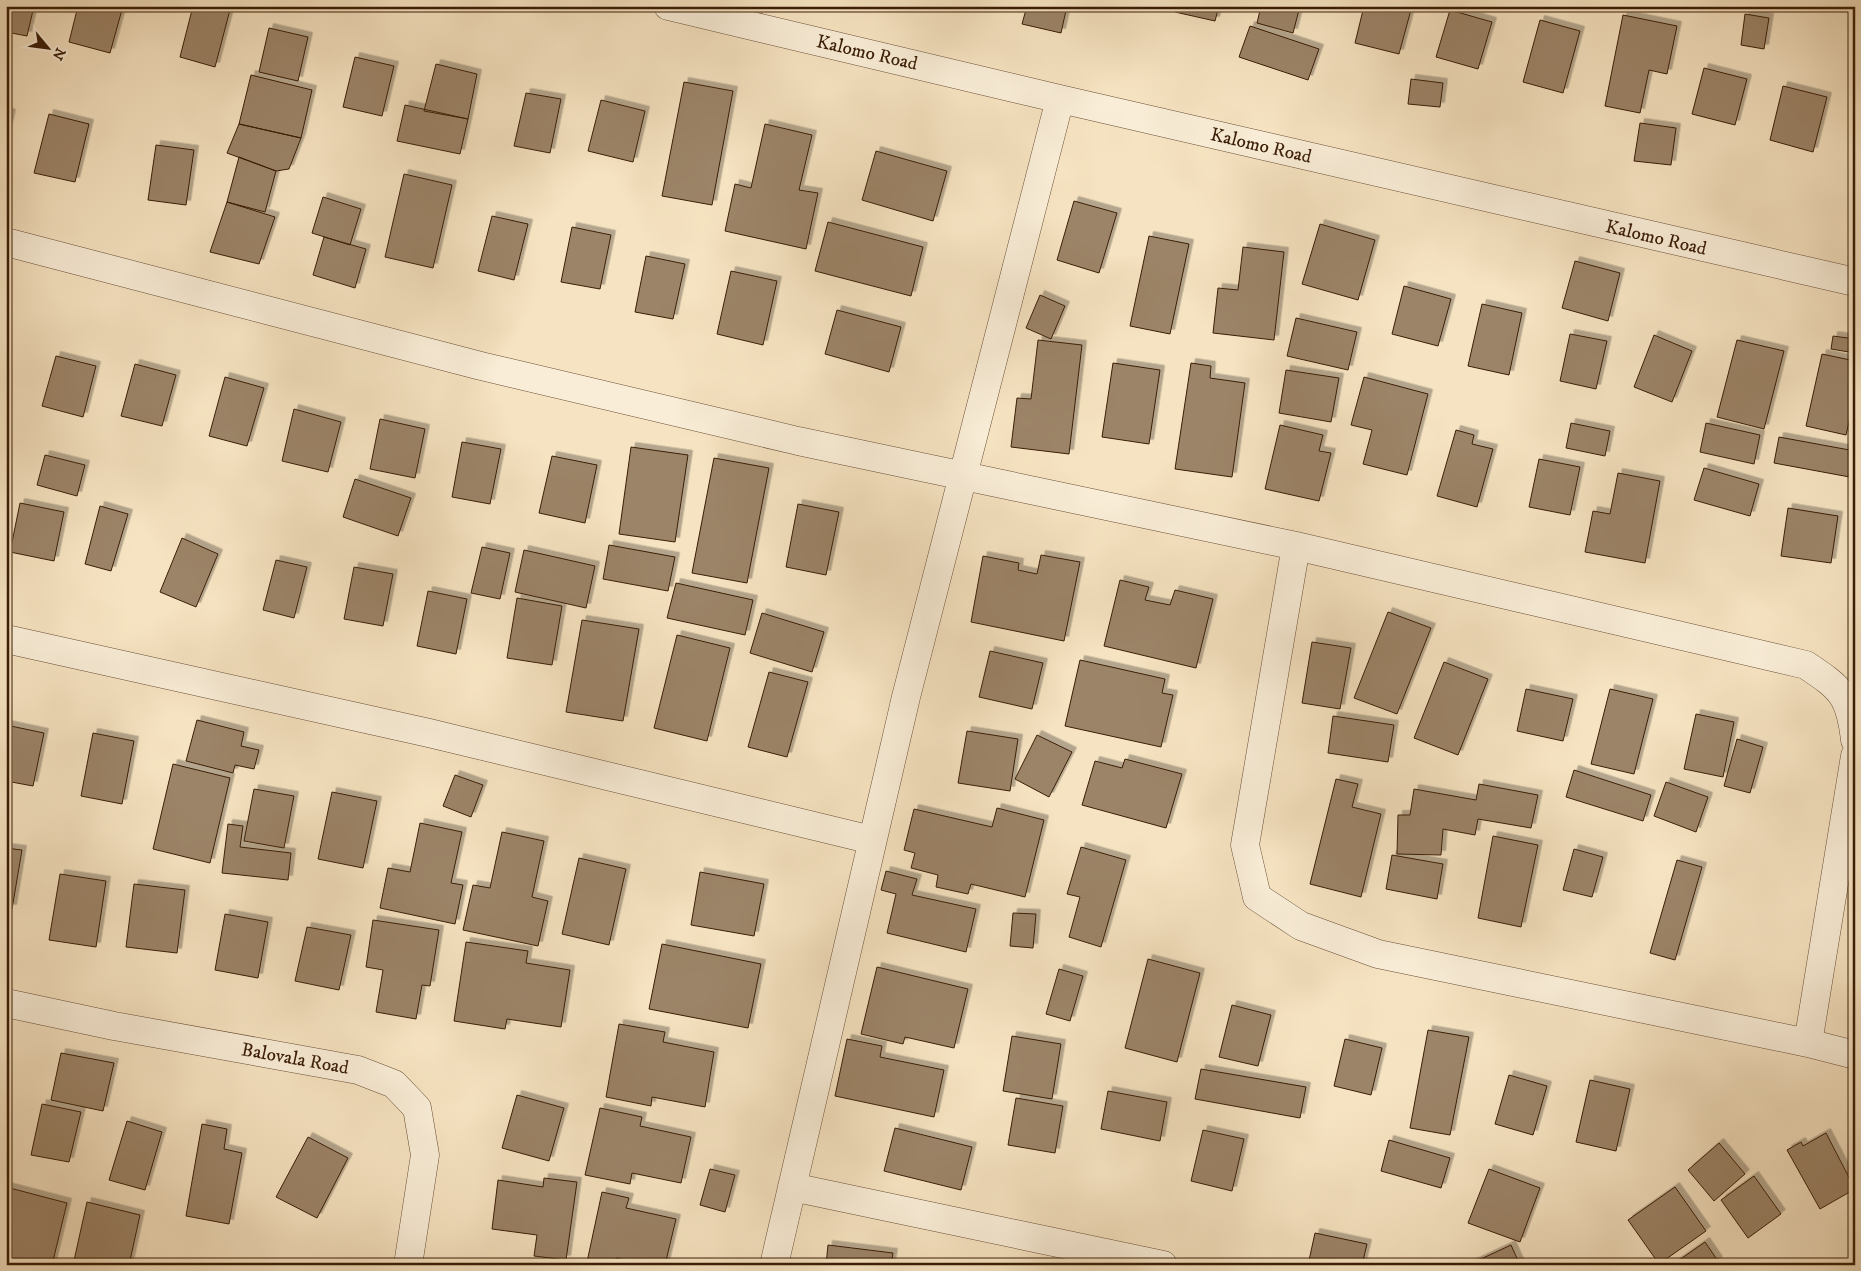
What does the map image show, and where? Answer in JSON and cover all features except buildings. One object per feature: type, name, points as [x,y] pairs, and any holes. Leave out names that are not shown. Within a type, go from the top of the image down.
[{"type":"street","name":"Kalomo Road","points":[[668,6],[1060,100],[1855,282]]},
{"type":"street","points":[[774,1265],[872,840],[962,476],[1060,100]]},
{"type":"street","points":[[6,242],[491,368],[798,442],[1296,546],[1806,665],[1835,684],[1852,712],[1855,740]]},
{"type":"street","points":[[1296,546],[1245,845],[1257,897],[1301,926],[1378,954],[1808,1043],[1855,1055]]},
{"type":"street","points":[[6,639],[429,733],[872,840]]},
{"type":"street","points":[[1808,1043],[1855,756]]},
{"type":"street","name":"Balovala Road","points":[[6,1003],[114,1026],[358,1070],[394,1084],[417,1108],[424,1154],[408,1265]]},
{"type":"street","points":[[792,1187],[1163,1265]]}]
